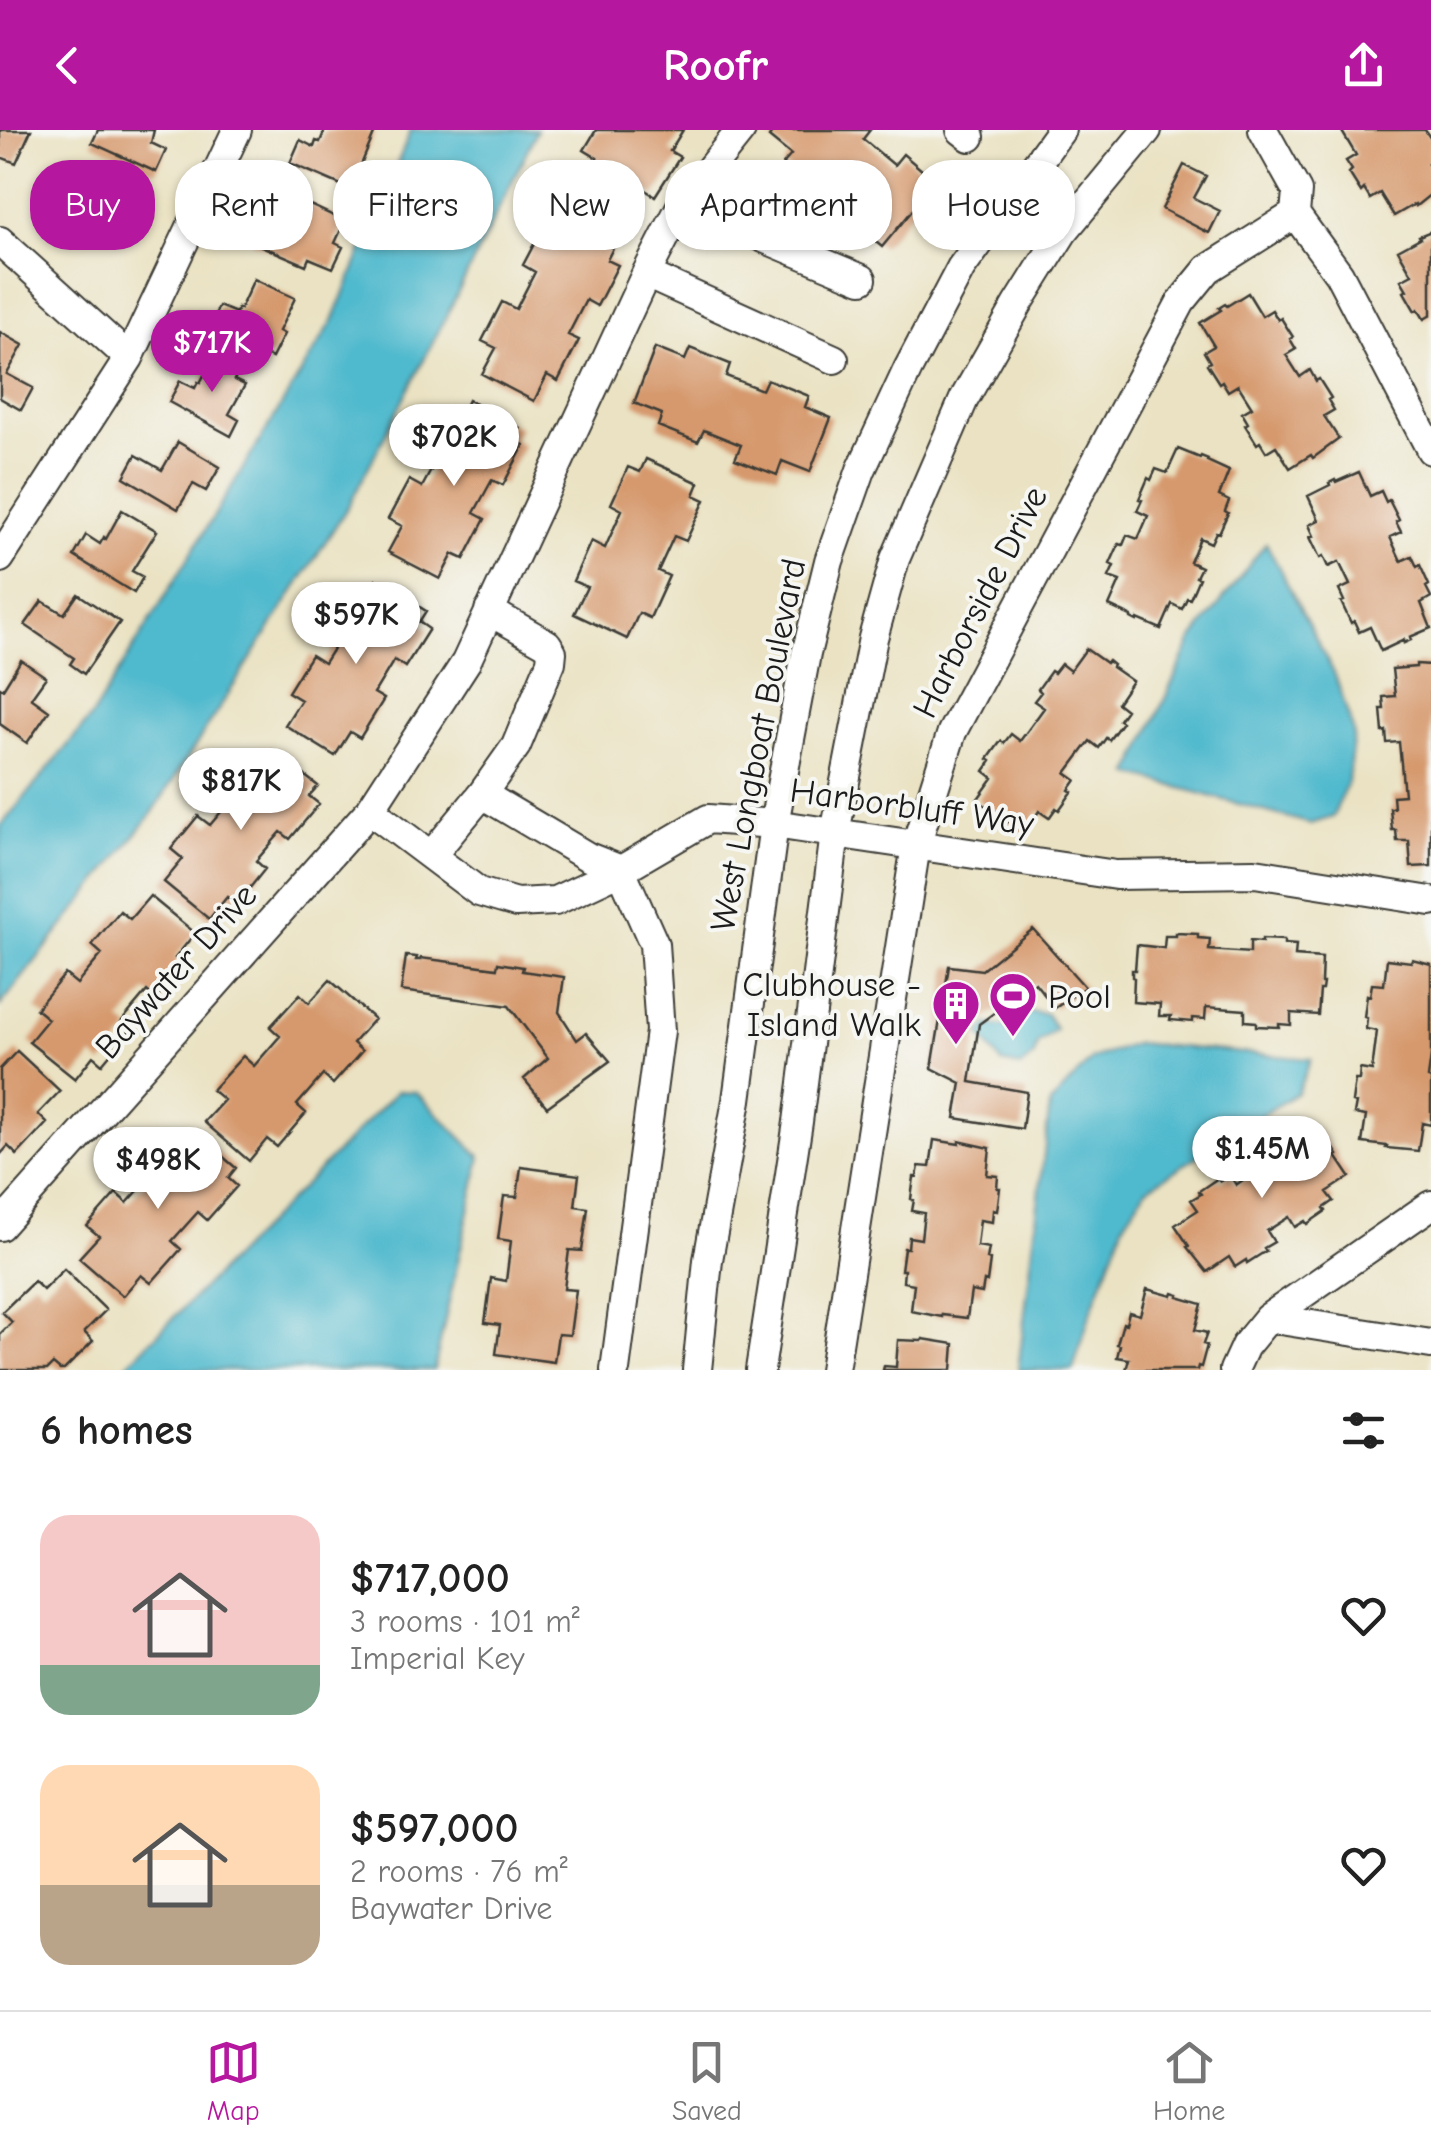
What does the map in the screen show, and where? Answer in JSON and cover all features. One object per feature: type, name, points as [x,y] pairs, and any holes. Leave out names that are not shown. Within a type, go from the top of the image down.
[{"type":"street","points":[[0,558],[129,358],[237,130]]},
{"type":"street","name":"Baywater Drive","points":[[717,160],[741,130]]},
{"type":"street","name":"West Longboat Boulevard","points":[[697,1370],[708,1260],[737,1100],[774,824],[824,579],[861,470],[961,268],[1061,130]]},
{"type":"street","points":[[760,1370],[798,1122],[834,834],[873,638],[895,558],[964,399],[1054,246],[1147,130]]},
{"type":"street","points":[[1262,130],[1297,191],[1296,214],[1339,274],[1431,450]]},
{"type":"street","name":"Harborside Drive","points":[[834,1370],[916,845],[952,732],[1180,302],[1208,269],[1296,214]]},
{"type":"street","name":"Baywater Drive","points":[[0,1226],[370,810],[466,662],[665,237]]},
{"type":"street","points":[[0,241],[129,358]]},
{"type":"street","points":[[792,250],[862,279]]},
{"type":"street","points":[[646,274],[834,359]]},
{"type":"street","points":[[431,856],[516,746],[551,662],[552,652],[547,644],[489,612]]},
{"type":"street","points":[[482,794],[588,857],[621,870],[654,944],[660,1031],[615,1370]]},
{"type":"street","name":"Harborbluff Way","points":[[370,810],[479,892],[516,903],[555,900],[621,870],[708,819],[774,824],[1116,875],[1255,874],[1431,901]]},
{"type":"street","points":[[1234,1370],[1245,1346],[1268,1318],[1431,1205]]},
{"type":"street","points":[[1268,1318],[1431,1344]]},
{"type":"water","points":[[411,130],[537,130],[522,160],[513,160],[513,179],[493,221],[493,160],[399,160]]},
{"type":"water","points":[[362,250],[479,250],[349,505],[151,815],[0,1006],[0,827],[92,716],[334,319]]},
{"type":"water","points":[[1266,543],[1335,675],[1354,733],[1348,780],[1333,817],[1311,824],[1130,774],[1192,640]]},
{"type":"water","name":"Pool","points":[[1023,1005],[1030,1012],[1046,1014],[1056,1030],[1037,1044],[1034,1056],[1021,1067],[1001,1063],[980,1034],[988,1025],[1008,1027],[1013,1022],[1008,1015]]},
{"type":"water","points":[[1137,1043],[1311,1059],[1297,1093],[1146,1189],[1124,1223],[1073,1370],[1018,1370],[1050,1104],[1092,1059]]},
{"type":"water","points":[[397,1091],[416,1092],[481,1157],[434,1370],[122,1370]]},
{"type":"building","points":[[0,130],[31,130],[16,163],[0,157]]},
{"type":"building","points":[[98,130],[154,130],[151,143],[166,150],[156,172],[155,160],[130,160],[92,143]]},
{"type":"building","points":[[325,130],[366,130],[374,134],[363,160],[333,160],[333,182],[313,173],[313,160],[291,160],[300,140],[314,147],[316,141],[320,142]]},
{"type":"building","points":[[596,130],[683,130],[670,151],[680,157],[665,160],[665,180],[655,196],[645,190],[645,160],[596,160],[584,150]]},
{"type":"building","points":[[774,130],[870,130],[863,139],[888,160],[787,160],[791,155],[769,137]]},
{"type":"building","points":[[1341,130],[1425,130],[1431,139],[1431,194],[1394,216],[1380,193],[1370,199],[1349,173],[1352,170],[1346,161],[1356,155]]},
{"type":"building","points":[[903,154],[912,162],[912,211],[892,235],[892,163]]},
{"type":"building","points":[[1184,165],[1206,176],[1194,198],[1220,211],[1209,233],[1162,209]]},
{"type":"building","points":[[313,206],[333,216],[333,250],[342,250],[333,268],[309,258],[306,265],[271,250],[313,250]]},
{"type":"building","points":[[1431,231],[1431,315],[1424,319],[1404,292],[1407,290],[1401,280],[1412,274],[1398,250]]},
{"type":"building","points":[[531,250],[612,250],[607,260],[618,265],[597,306],[586,300],[568,335],[579,340],[558,381],[547,375],[534,401],[482,374],[496,348],[482,341],[502,302],[516,309],[535,272],[523,265]]},
{"type":"building","points":[[254,279],[295,298],[279,331],[284,334],[272,358],[209,328],[219,306],[236,313],[240,309]]},
{"type":"building","points":[[1248,293],[1262,316],[1272,310],[1278,320],[1281,318],[1296,349],[1286,355],[1300,377],[1310,370],[1316,381],[1319,379],[1334,410],[1324,416],[1339,439],[1313,458],[1311,455],[1290,468],[1276,446],[1266,452],[1260,442],[1257,444],[1242,413],[1252,407],[1238,385],[1228,391],[1222,381],[1219,383],[1204,352],[1214,346],[1200,323]]},
{"type":"building","points":[[0,332],[23,345],[7,374],[33,388],[21,410],[0,398]]},
{"type":"building","points":[[655,348],[685,360],[690,348],[730,364],[726,376],[762,390],[767,379],[809,396],[805,407],[831,418],[810,472],[782,461],[777,475],[735,459],[741,445],[704,430],[698,442],[658,426],[662,414],[634,403]]},
{"type":"building","points":[[215,354],[241,367],[234,380],[245,385],[229,414],[239,420],[231,436],[169,402],[180,381],[195,388],[200,383]]},
{"type":"building","points":[[468,400],[520,428],[513,439],[524,445],[503,485],[492,480],[474,513],[485,519],[464,559],[453,554],[440,579],[388,552],[402,526],[388,519],[409,480],[422,487],[442,450],[430,444],[450,408],[461,414]]},
{"type":"building","points":[[178,442],[220,467],[206,491],[193,484],[178,509],[124,477],[136,455],[162,470]]},
{"type":"building","points":[[1178,449],[1229,471],[1219,496],[1229,501],[1225,511],[1228,513],[1211,543],[1200,538],[1190,562],[1201,567],[1190,599],[1182,609],[1172,604],[1161,629],[1109,606],[1120,581],[1109,577],[1114,566],[1110,564],[1127,535],[1138,539],[1148,516],[1137,511],[1148,478],[1151,480],[1156,469],[1167,473]]},
{"type":"building","points":[[646,459],[699,483],[694,495],[705,500],[686,541],[674,536],[658,571],[669,576],[650,618],[639,613],[627,639],[574,614],[587,587],[573,581],[591,541],[605,548],[622,510],[611,504],[628,467],[640,472]]},
{"type":"building","points":[[1359,472],[1370,496],[1381,491],[1386,502],[1389,500],[1401,532],[1390,537],[1401,561],[1412,556],[1417,567],[1420,565],[1431,597],[1421,603],[1431,628],[1381,651],[1370,627],[1359,632],[1341,602],[1344,601],[1339,590],[1350,585],[1339,562],[1328,567],[1310,537],[1314,536],[1309,525],[1319,520],[1308,496]]},
{"type":"building","points":[[122,510],[157,531],[132,571],[143,577],[134,593],[74,556],[86,535],[100,544],[106,539]]},
{"type":"building","points":[[376,580],[426,611],[419,622],[429,629],[405,667],[394,660],[374,693],[384,699],[360,738],[350,732],[335,756],[285,725],[301,700],[288,692],[311,655],[324,663],[346,628],[335,620],[357,585],[368,593]]},
{"type":"building","points":[[78,594],[120,622],[84,674],[70,664],[74,658],[25,625],[42,601],[64,614]]},
{"type":"building","points":[[1086,649],[1132,681],[1117,703],[1126,710],[1119,720],[1122,722],[1099,748],[1090,741],[1066,773],[1076,780],[1069,790],[1072,792],[1049,818],[1039,811],[1024,833],[977,800],[993,778],[984,771],[991,761],[988,759],[1011,734],[1020,741],[1044,708],[1034,701],[1041,692],[1038,689],[1061,664],[1070,671]]},
{"type":"building","points":[[21,660],[46,677],[31,698],[49,711],[27,743],[0,724],[0,687],[3,689]]},
{"type":"building","points":[[1431,665],[1431,866],[1411,867],[1409,841],[1397,841],[1396,830],[1392,830],[1393,796],[1404,795],[1399,742],[1387,743],[1381,709],[1383,697],[1395,696],[1392,669]]},
{"type":"building","points":[[272,750],[318,786],[309,796],[319,804],[290,839],[281,832],[256,861],[265,869],[237,904],[227,897],[209,919],[164,882],[183,859],[171,849],[198,816],[210,825],[237,793],[227,785],[253,752],[263,761]]},
{"type":"building","points":[[150,896],[195,933],[175,958],[185,966],[156,999],[147,991],[121,1022],[131,1029],[102,1064],[93,1056],[75,1079],[29,1042],[48,1019],[36,1009],[65,974],[77,984],[102,954],[92,945],[120,911],[130,919]]},
{"type":"building","name":"Clubhouse - Island Walk","points":[[1033,929],[1085,987],[1055,1008],[1035,983],[979,1024],[970,1082],[1027,1092],[1022,1129],[955,1118],[961,1083],[932,1068],[949,966],[982,970]]},
{"type":"building","points":[[1176,933],[1210,939],[1209,950],[1250,953],[1250,941],[1284,940],[1284,944],[1296,945],[1295,956],[1322,958],[1318,1015],[1291,1013],[1291,1025],[1256,1026],[1256,1022],[1245,1021],[1245,1010],[1206,1007],[1205,1019],[1193,1018],[1193,1022],[1159,1016],[1160,1004],[1133,1002],[1132,970],[1137,945],[1164,948],[1165,936]]},
{"type":"building","points":[[406,956],[497,968],[498,963],[564,977],[559,1012],[577,1040],[586,1033],[610,1061],[547,1107],[524,1079],[548,1058],[509,1006],[401,991]]},
{"type":"building","points":[[1387,959],[1431,964],[1431,1125],[1422,1123],[1418,1151],[1362,1143],[1366,1116],[1354,1114],[1356,1103],[1352,1102],[1360,1069],[1372,1071],[1377,1031],[1366,1029],[1364,1017],[1372,984],[1384,985]]},
{"type":"building","points":[[330,980],[374,1019],[353,1043],[362,1051],[333,1084],[323,1075],[297,1105],[306,1113],[277,1147],[267,1139],[249,1161],[204,1122],[224,1100],[212,1090],[243,1056],[254,1066],[280,1036],[270,1027],[300,994],[309,1003]]},
{"type":"building","points":[[17,1051],[60,1091],[38,1114],[47,1123],[17,1155],[8,1146],[0,1155],[0,1069]]},
{"type":"building","points":[[192,1130],[236,1168],[228,1178],[237,1186],[207,1220],[198,1212],[172,1241],[181,1249],[151,1283],[141,1275],[123,1296],[79,1258],[99,1236],[87,1226],[116,1193],[127,1203],[155,1172],[145,1163],[173,1132],[183,1141]]},
{"type":"building","points":[[1318,1130],[1350,1177],[1327,1192],[1334,1201],[1307,1224],[1305,1221],[1295,1227],[1289,1217],[1267,1231],[1274,1242],[1247,1263],[1246,1260],[1235,1267],[1229,1257],[1207,1272],[1175,1225],[1198,1210],[1191,1200],[1218,1178],[1220,1181],[1230,1175],[1236,1185],[1257,1170],[1251,1160],[1261,1154],[1259,1151],[1278,1139],[1279,1142],[1289,1135],[1296,1145]]},
{"type":"building","points":[[934,1140],[990,1148],[987,1175],[998,1176],[997,1211],[993,1210],[992,1222],[980,1220],[977,1246],[989,1248],[987,1282],[984,1281],[982,1293],[971,1291],[967,1318],[911,1311],[914,1284],[903,1282],[904,1248],[908,1248],[909,1237],[921,1239],[924,1213],[912,1211],[914,1177],[919,1166],[930,1167]]},
{"type":"building","points":[[521,1167],[579,1175],[575,1206],[588,1208],[582,1251],[569,1250],[564,1289],[576,1290],[570,1335],[558,1334],[554,1362],[496,1354],[500,1325],[485,1323],[491,1278],[506,1281],[511,1241],[498,1239],[504,1196],[517,1197]]},
{"type":"building","points":[[64,1269],[106,1310],[84,1332],[93,1341],[64,1370],[53,1364],[47,1370],[0,1370],[0,1334],[12,1322],[2,1312],[34,1281],[43,1290]]},
{"type":"building","points":[[1147,1289],[1202,1304],[1195,1330],[1207,1333],[1203,1344],[1207,1345],[1197,1370],[1126,1370],[1129,1359],[1117,1357],[1123,1323],[1126,1324],[1129,1312],[1140,1315]]},
{"type":"building","points":[[898,1340],[954,1344],[952,1370],[883,1370],[884,1366],[896,1367]]},
{"type":"place","name":"Pool","points":[[1013,1038]]},
{"type":"place","name":"Clubhouse - Island Walk","points":[[956,1046]]}]
